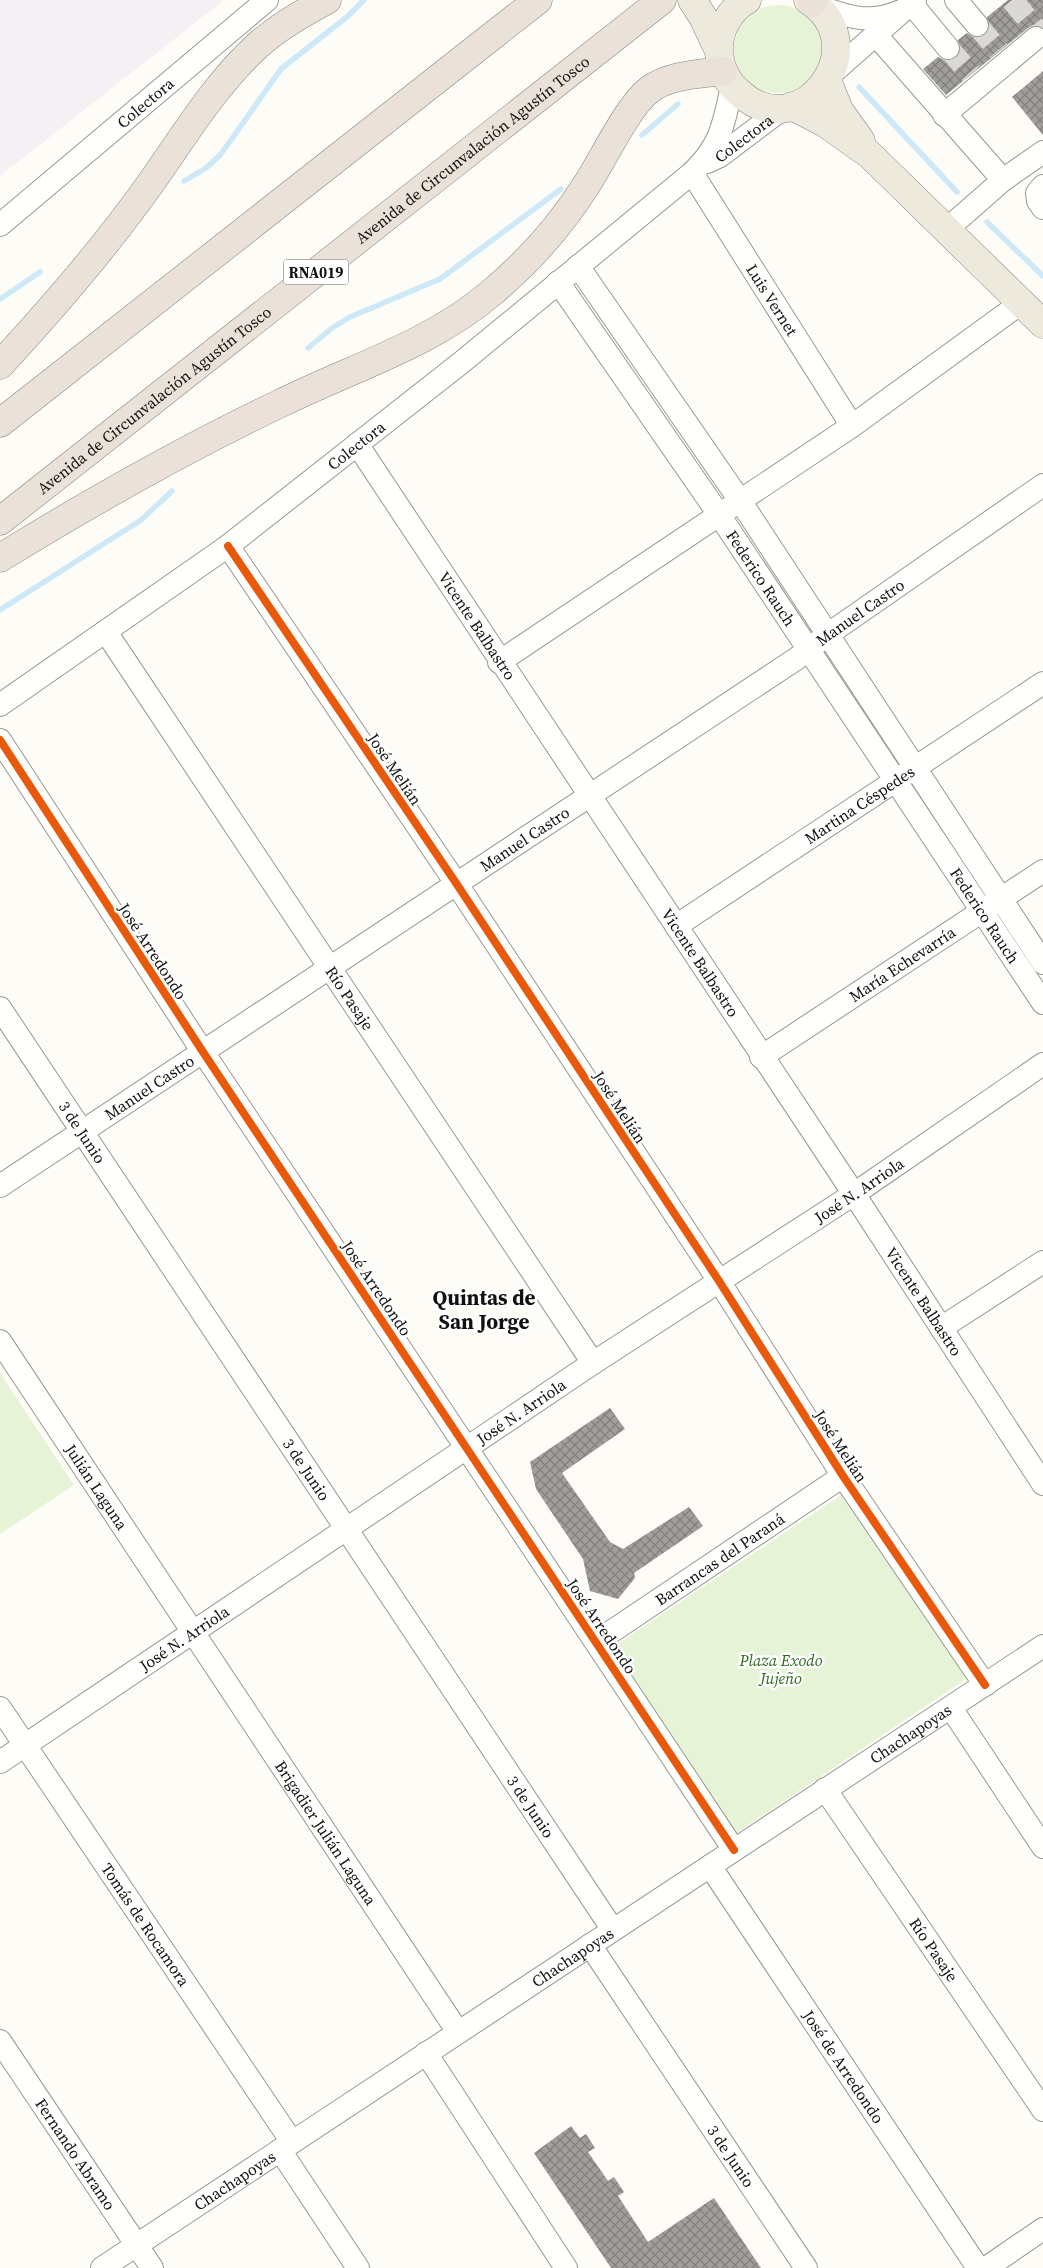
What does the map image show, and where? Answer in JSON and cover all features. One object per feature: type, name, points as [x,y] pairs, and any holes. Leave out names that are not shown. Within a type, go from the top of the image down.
[{"type":"highway","points":[[0,365],[57,301],[115,231],[212,98],[243,60],[271,34],[327,0]]},
{"type":"highway","points":[[0,423],[538,0]]},
{"type":"highway","name":"Avenida de Circunvalación Agustín Tosco","points":[[0,521],[662,0]]},
{"type":"highway","points":[[0,558],[78,510],[164,461],[280,403],[407,346],[465,314],[509,278],[553,232],[586,186],[630,114],[649,90],[677,78],[725,70]]},
{"type":"main road","points":[[692,0],[703,16],[725,70],[753,103],[766,107],[789,107],[819,120],[870,155],[1043,324]]},
{"type":"main road","points":[[725,70],[722,29],[730,15],[747,0]]},
{"type":"main road","points":[[789,107],[817,93],[834,64],[835,41],[829,22],[812,2]]},
{"type":"main road","points":[[828,77],[839,110],[870,155]]},
{"type":"street","name":"Colectora","points":[[0,225],[267,0]]},
{"type":"street","points":[[956,0],[977,25]]},
{"type":"street","points":[[812,2],[863,19],[886,17],[909,5]]},
{"type":"street","points":[[828,77],[909,5]]},
{"type":"street","points":[[909,5],[948,48]]},
{"type":"street","points":[[875,34],[944,115],[1003,180]]},
{"type":"street","points":[[944,115],[975,80],[1004,56],[1036,38]]},
{"type":"street","name":"Colectora","points":[[0,704],[228,546],[462,362],[696,169],[712,153],[719,139],[725,70]]},
{"type":"street","name":"Colectora","points":[[696,169],[720,156],[789,107]]},
{"type":"street","points":[[946,230],[1003,180],[1043,152]]},
{"type":"street","name":"Luis Vernet","points":[[696,169],[852,426]]},
{"type":"street","points":[[1043,186],[1037,194],[1038,201],[1043,208]]},
{"type":"street","name":"Federico Rauch","points":[[578,266],[741,502],[827,635],[983,911],[1043,1003]]},
{"type":"street","name":"Federico Rauch","points":[[558,282],[720,516],[808,649],[1002,899],[1043,963]]},
{"type":"street","points":[[499,662],[852,426],[1021,303]]},
{"type":"street","name":"Vicente Balbastro","points":[[357,444],[499,662],[854,1194],[941,1328],[1035,1452],[1043,1484]]},
{"type":"street","name":"Manuel Castro","points":[[0,1186],[796,659],[827,635],[1043,485]]},
{"type":"street","name":"José Melián","points":[[228,546],[456,883],[719,1282],[843,1476],[985,1685]]},
{"type":"street","name":"Río Pasaje","points":[[106,632],[328,969],[593,1364]]},
{"type":"street","name":"Martina Céspedes","points":[[676,926],[1043,683]]},
{"type":"street","name":"José Arredondo","points":[[0,740],[203,1052],[734,1850]]},
{"type":"street","name":"María Echevarría","points":[[761,1057],[1043,872]]},
{"type":"street","name":"3 de Junio","points":[[0,1008],[613,1930]]},
{"type":"street","name":"José N. Arriola","points":[[0,1762],[593,1364],[854,1194],[1043,1064]]},
{"type":"street","points":[[941,1328],[1043,1262]]},
{"type":"street","name":"Julián Laguna","points":[[0,1341],[194,1632]]},
{"type":"street","name":"Barrancas del Paraná","points":[[596,1642],[843,1476]]},
{"type":"street","name":"Brigadier Julián Laguna","points":[[194,1632],[458,2032]]},
{"type":"street","name":"Chachapoyas","points":[[102,2268],[1043,1646]]},
{"type":"street","name":"Tomás de Rocamora","points":[[0,1708],[286,2146],[358,2268]]},
{"type":"street","points":[[951,1708],[1043,1847]]},
{"type":"street","name":"Río Pasaje","points":[[825,1790],[1043,2110]]},
{"type":"street","name":"José de Arredondo","points":[[710,1866],[978,2268]]},
{"type":"street","name":"3 de Junio","points":[[590,1945],[806,2268]]},
{"type":"street","name":"Fernando Abramo","points":[[0,2041],[152,2268]]},
{"type":"street","points":[[426,2053],[566,2268]]},
{"type":"street","points":[[986,2268],[1043,2229]]},
{"type":"shaded area","points":[[0,0],[224,0],[0,176]]},
{"type":"green space","points":[[778,5],[795,8],[809,18],[819,32],[822,49],[819,66],[809,80],[795,90],[778,93],[761,90],[747,80],[737,66],[734,49],[737,32],[747,18],[761,8]]},
{"type":"green space","points":[[0,1373],[74,1485],[0,1534]]},
{"type":"green space","name":"Plaza Exodo Jujeño","points":[[846,1492],[966,1679],[735,1834],[608,1650]]},
{"type":"building","points":[[1008,0],[1043,0],[1043,27],[1034,25],[1028,28],[946,95],[923,69],[938,57],[944,60],[956,58],[960,52],[958,40],[967,33],[973,37],[985,35],[989,29],[987,17]]},
{"type":"building","points":[[1043,71],[1043,135],[1012,97]]},
{"type":"building","points":[[610,1408],[625,1429],[562,1473],[610,1542],[623,1549],[689,1507],[703,1526],[634,1573],[635,1578],[618,1599],[590,1591],[583,1559],[536,1489],[530,1462]]},
{"type":"building","points":[[571,2126],[580,2138],[586,2134],[595,2148],[588,2152],[608,2181],[614,2177],[624,2192],[618,2196],[648,2242],[714,2198],[761,2268],[611,2268],[534,2153]]},
{"type":"waterway","points":[[184,181],[206,168],[221,154],[281,69],[348,16],[364,0]]},
{"type":"waterway","points":[[859,87],[957,192]]},
{"type":"waterway","points":[[642,135],[678,104]]},
{"type":"waterway","points":[[308,348],[332,328],[350,317],[440,279],[561,189]]},
{"type":"waterway","points":[[987,222],[1043,276]]},
{"type":"waterway","points":[[0,299],[40,272]]},
{"type":"waterway","points":[[0,610],[141,520],[172,491]]},
{"type":"tunnel","points":[[1012,0],[1041,35]]},
{"type":"tunnel","points":[[977,25],[999,51]]},
{"type":"tunnel","points":[[948,48],[971,74]]},
{"type":"cycle path","points":[[228,546],[456,883],[719,1281],[843,1476],[985,1685]]},
{"type":"cycle path","points":[[0,740],[203,1052],[734,1850]]},
{"type":"district","name":"Quintas de San Jorge","points":[[484,1309]]}]
